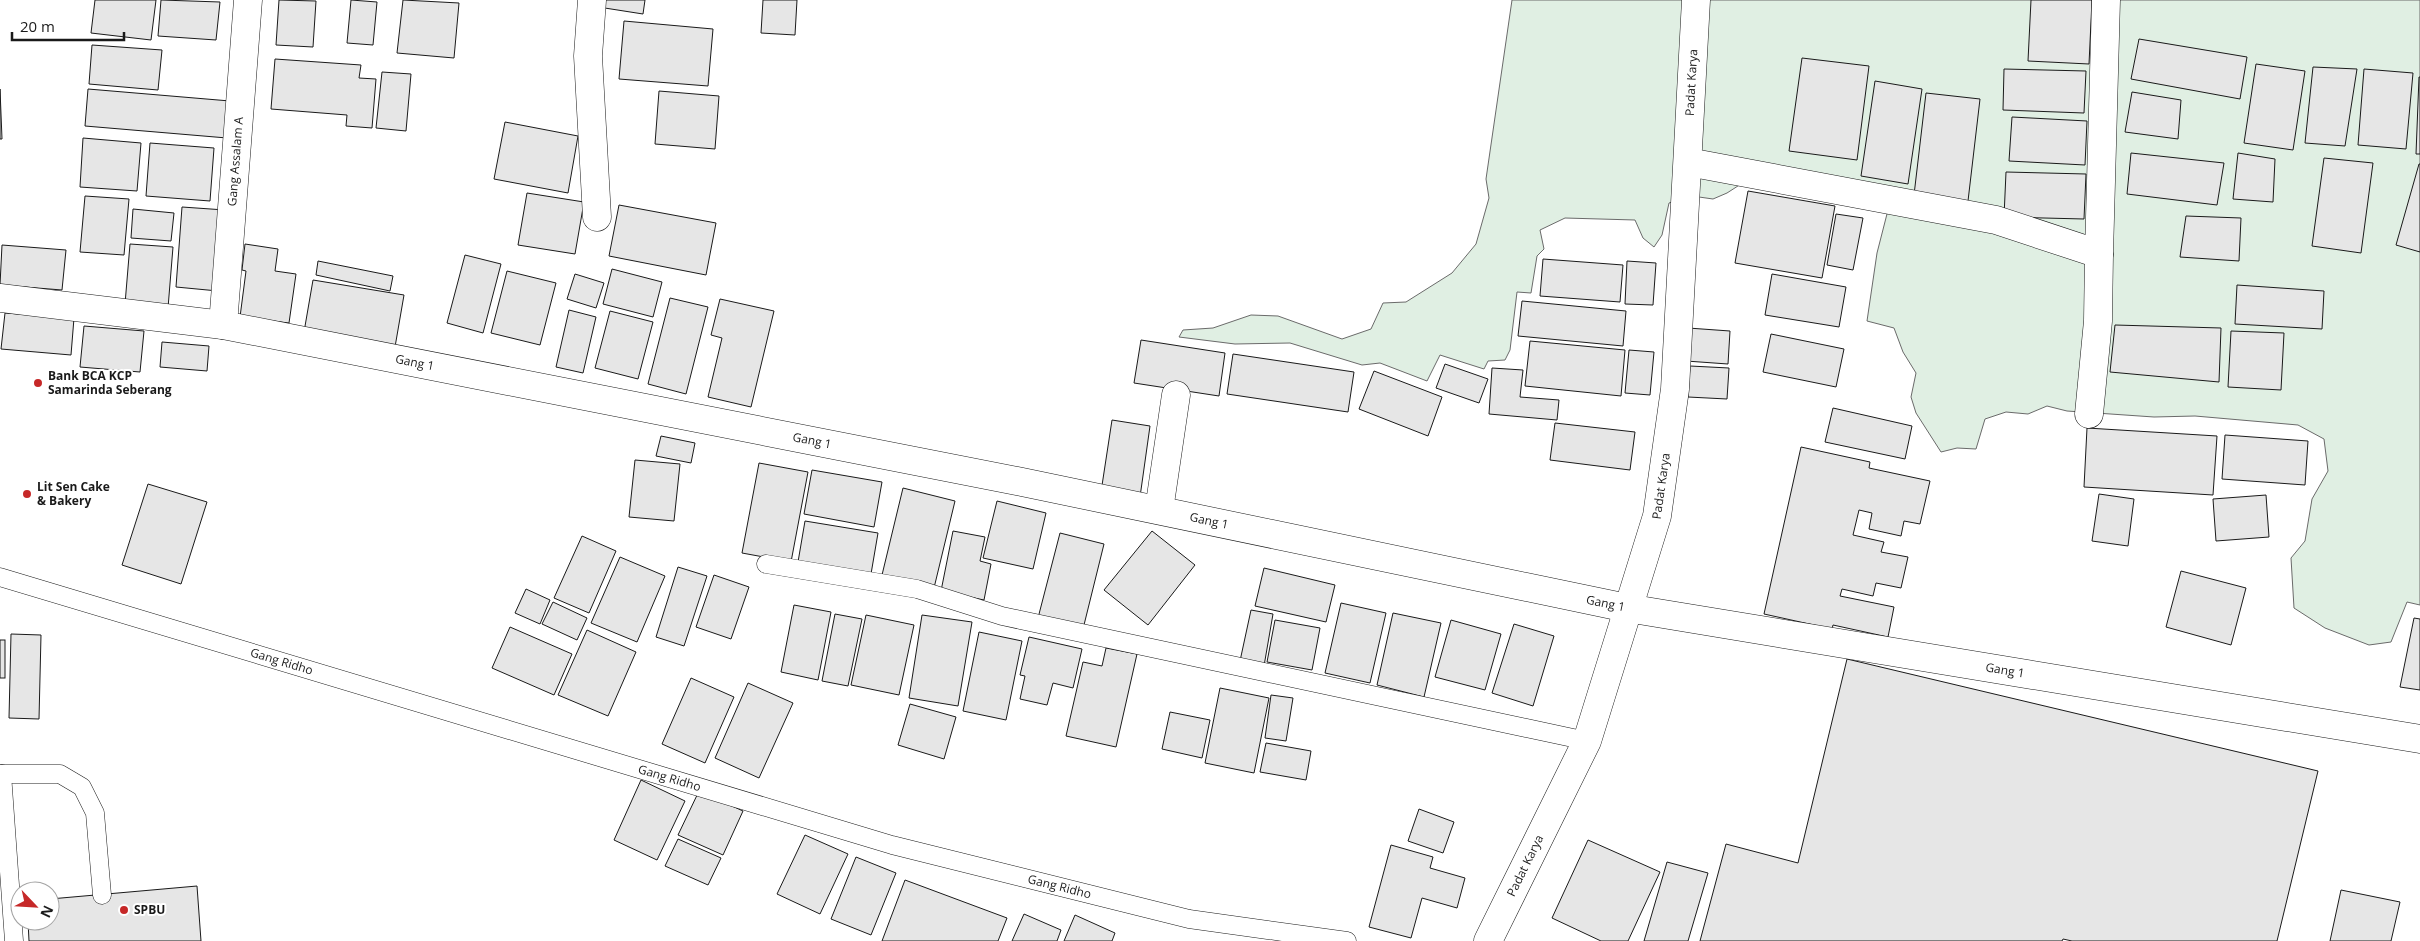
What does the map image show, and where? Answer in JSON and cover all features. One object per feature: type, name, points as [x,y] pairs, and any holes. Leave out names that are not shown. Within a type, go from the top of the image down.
[{"type":"street","name":"Gang Assalam A","points":[[223,324],[248,0]]},
{"type":"street","points":[[592,0],[588,56],[596,217]]},
{"type":"street","name":"Padat Karya","points":[[1488,941],[1587,741],[1657,516],[1675,389],[1696,0]]},
{"type":"street","points":[[2089,414],[2098,320],[2106,0]]},
{"type":"street","points":[[1688,162],[1996,220],[2099,254]]},
{"type":"street","name":"Gang 1","points":[[0,298],[223,324],[1159,510],[1627,608],[2420,739]]},
{"type":"street","points":[[1159,510],[1176,395]]},
{"type":"lane","points":[[766,564],[917,589],[1002,616],[1587,741]]},
{"type":"lane","name":"Gang Ridho","points":[[0,576],[892,845],[1188,919],[1347,941]]},
{"type":"lane","points":[[14,941],[1,774],[60,774],[82,787],[95,813],[102,894]]},
{"type":"green space","points":[[1512,0],[2420,0],[2420,605],[2407,602],[2391,642],[2369,645],[2325,628],[2294,608],[2291,558],[2305,541],[2312,499],[2328,471],[2324,439],[2298,425],[2195,416],[2154,417],[2067,411],[2047,406],[2028,414],[2006,412],[1985,419],[1976,449],[1957,448],[1941,452],[1916,413],[1911,397],[1916,373],[1903,352],[1894,328],[1867,321],[1877,253],[1888,210],[1741,184],[1713,199],[1692,196],[1669,203],[1662,235],[1654,247],[1643,238],[1635,220],[1565,218],[1540,230],[1544,249],[1537,256],[1531,293],[1517,292],[1510,350],[1505,360],[1488,361],[1484,369],[1440,355],[1427,381],[1380,363],[1362,365],[1290,343],[1235,344],[1179,337],[1183,330],[1213,328],[1251,315],[1278,316],[1342,339],[1371,329],[1383,303],[1406,302],[1452,273],[1476,244],[1489,198],[1486,179]]},
{"type":"building","points":[[95,0],[156,0],[151,40],[91,33]]},
{"type":"building","points":[[161,0],[220,2],[216,40],[158,36]]},
{"type":"building","points":[[279,0],[316,1],[313,47],[276,45]]},
{"type":"building","points":[[351,0],[377,2],[373,45],[347,43]]},
{"type":"building","points":[[403,0],[459,3],[454,58],[397,53]]},
{"type":"building","points":[[593,0],[645,0],[643,14],[592,6]]},
{"type":"building","points":[[763,0],[797,0],[795,35],[761,33]]},
{"type":"building","points":[[2031,0],[2092,0],[2089,64],[2028,61]]},
{"type":"building","points":[[624,21],[713,29],[708,86],[619,79]]},
{"type":"building","points":[[2139,39],[2247,57],[2240,99],[2131,79]]},
{"type":"building","points":[[92,45],[162,50],[158,90],[89,84]]},
{"type":"building","points":[[1802,58],[1869,66],[1857,160],[1789,151]]},
{"type":"building","points":[[275,59],[361,65],[359,78],[376,79],[372,128],[346,126],[347,115],[271,109]]},
{"type":"building","points":[[2256,64],[2305,71],[2293,150],[2244,143]]},
{"type":"building","points":[[2313,67],[2357,69],[2345,146],[2305,143]]},
{"type":"building","points":[[2004,69],[2086,71],[2084,113],[2003,110]]},
{"type":"building","points":[[2364,69],[2413,73],[2406,149],[2358,145]]},
{"type":"building","points":[[382,72],[411,74],[406,131],[376,128]]},
{"type":"building","points":[[2419,77],[2420,154],[2416,154]]},
{"type":"building","points":[[1875,81],[1922,89],[1908,184],[1861,176]]},
{"type":"building","points":[[0,89],[2,139],[0,139]]},
{"type":"building","points":[[88,89],[230,101],[227,138],[85,126]]},
{"type":"building","points":[[659,91],[719,96],[715,149],[655,144]]},
{"type":"building","points":[[2132,92],[2181,100],[2178,139],[2125,132]]},
{"type":"building","points":[[1926,93],[1980,99],[1968,201],[1914,195]]},
{"type":"building","points":[[2012,117],[2087,121],[2085,165],[2009,161]]},
{"type":"building","points":[[505,122],[578,136],[568,193],[494,179]]},
{"type":"building","points":[[83,138],[141,143],[137,191],[80,187]]},
{"type":"building","points":[[150,143],[214,148],[210,201],[146,196]]},
{"type":"building","points":[[2131,153],[2224,163],[2217,205],[2127,194]]},
{"type":"building","points":[[2238,153],[2275,159],[2273,202],[2233,199]]},
{"type":"building","points":[[2324,158],[2373,163],[2361,253],[2312,246]]},
{"type":"building","points":[[2420,164],[2420,252],[2396,245]]},
{"type":"building","points":[[2006,172],[2086,174],[2084,219],[2004,217]]},
{"type":"building","points":[[1748,191],[1835,206],[1822,278],[1735,263]]},
{"type":"building","points":[[527,193],[584,202],[575,254],[518,245]]},
{"type":"building","points":[[85,196],[129,199],[124,255],[80,252]]},
{"type":"building","points":[[619,205],[716,223],[706,275],[609,256]]},
{"type":"building","points":[[182,207],[225,210],[218,291],[176,287]]},
{"type":"building","points":[[133,209],[174,213],[171,241],[131,238]]},
{"type":"building","points":[[1836,214],[1863,218],[1853,270],[1827,265]]},
{"type":"building","points":[[2186,216],[2241,218],[2239,261],[2180,257]]},
{"type":"building","points":[[130,244],[173,247],[168,308],[125,304]]},
{"type":"building","points":[[245,244],[278,249],[275,271],[296,274],[289,323],[240,317],[246,271],[242,270]]},
{"type":"building","points":[[2,245],[66,250],[62,290],[0,285]]},
{"type":"building","points":[[465,255],[501,264],[483,333],[447,323]]},
{"type":"building","points":[[1543,259],[1623,265],[1620,302],[1540,296]]},
{"type":"building","points":[[318,261],[393,276],[390,291],[316,275]]},
{"type":"building","points":[[1627,261],[1656,263],[1653,305],[1625,304]]},
{"type":"building","points":[[612,269],[662,282],[653,317],[603,304]]},
{"type":"building","points":[[507,271],[556,283],[540,345],[491,333]]},
{"type":"building","points":[[575,274],[604,283],[596,308],[567,299]]},
{"type":"building","points":[[1772,274],[1846,287],[1839,327],[1765,315]]},
{"type":"building","points":[[313,280],[404,295],[395,347],[304,332]]},
{"type":"building","points":[[2237,285],[2324,291],[2322,329],[2235,324]]},
{"type":"building","points":[[670,298],[708,307],[686,394],[648,384]]},
{"type":"building","points":[[720,299],[774,311],[751,407],[708,397],[722,338],[711,335]]},
{"type":"building","points":[[1522,301],[1626,311],[1623,346],[1518,336]]},
{"type":"building","points":[[569,310],[596,317],[583,373],[556,367]]},
{"type":"building","points":[[610,311],[653,322],[638,379],[595,368]]},
{"type":"building","points":[[5,313],[74,318],[71,355],[1,349]]},
{"type":"building","points":[[2115,325],[2221,328],[2219,382],[2110,372]]},
{"type":"building","points":[[84,326],[144,331],[140,372],[80,367]]},
{"type":"building","points":[[1688,328],[1730,331],[1728,364],[1686,361]]},
{"type":"building","points":[[2231,331],[2284,333],[2281,390],[2228,387]]},
{"type":"building","points":[[1771,334],[1844,349],[1836,387],[1763,372]]},
{"type":"building","points":[[1141,340],[1225,353],[1219,396],[1134,383]]},
{"type":"building","points":[[1530,341],[1625,350],[1621,396],[1525,386]]},
{"type":"building","points":[[162,342],[209,346],[207,371],[160,367]]},
{"type":"building","points":[[1629,350],[1654,352],[1650,395],[1625,393]]},
{"type":"building","points":[[1233,354],[1354,372],[1348,412],[1227,394]]},
{"type":"building","points":[[1445,364],[1488,379],[1479,403],[1436,388]]},
{"type":"building","points":[[1690,366],[1729,368],[1727,399],[1688,397]]},
{"type":"building","points":[[1492,368],[1523,370],[1520,397],[1559,400],[1557,420],[1489,414]]},
{"type":"building","points":[[1374,371],[1442,397],[1428,436],[1359,409]]},
{"type":"building","points":[[1833,408],[1912,426],[1905,459],[1825,442]]},
{"type":"building","points":[[1112,420],[1150,426],[1140,497],[1101,492]]},
{"type":"building","points":[[1555,423],[1635,432],[1630,470],[1550,460]]},
{"type":"building","points":[[2087,428],[2217,436],[2213,495],[2084,487]]},
{"type":"building","points":[[2225,435],[2308,441],[2305,485],[2222,479]]},
{"type":"building","points":[[661,436],[695,443],[691,463],[656,456]]},
{"type":"building","points":[[1801,447],[1870,462],[1869,468],[1930,481],[1920,524],[1904,521],[1901,536],[1869,529],[1872,513],[1859,510],[1853,535],[1884,542],[1881,552],[1908,557],[1901,588],[1876,583],[1873,596],[1842,589],[1840,596],[1894,607],[1888,637],[1833,625],[1832,629],[1764,614]]},
{"type":"building","points":[[635,460],[680,464],[674,521],[629,517]]},
{"type":"building","points":[[759,463],[808,472],[791,562],[742,553]]},
{"type":"building","points":[[812,470],[882,482],[874,527],[804,514]]},
{"type":"building","points":[[148,484],[207,502],[181,584],[122,565]]},
{"type":"building","points":[[903,488],[955,501],[934,588],[882,575]]},
{"type":"building","points":[[2099,494],[2134,499],[2128,546],[2092,541]]},
{"type":"building","points":[[2266,495],[2269,537],[2216,541],[2213,499]]},
{"type":"building","points":[[997,501],[1046,513],[1033,569],[983,558]]},
{"type":"building","points":[[805,521],[878,533],[871,574],[798,562]]},
{"type":"building","points":[[953,531],[985,537],[980,561],[991,564],[984,600],[941,591]]},
{"type":"building","points":[[1152,531],[1195,565],[1148,625],[1104,590]]},
{"type":"building","points":[[1060,533],[1104,544],[1083,629],[1038,618]]},
{"type":"building","points":[[582,536],[616,551],[589,613],[554,598]]},
{"type":"building","points":[[620,557],[665,576],[637,642],[591,623]]},
{"type":"building","points":[[678,567],[707,576],[684,646],[656,637]]},
{"type":"building","points":[[1264,568],[1335,585],[1326,622],[1255,606]]},
{"type":"building","points":[[2181,571],[2246,588],[2231,645],[2166,627]]},
{"type":"building","points":[[714,575],[749,587],[731,639],[696,627]]},
{"type":"building","points":[[526,589],[550,600],[540,624],[515,613]]},
{"type":"building","points":[[553,602],[587,618],[577,640],[542,624]]},
{"type":"building","points":[[1341,603],[1386,613],[1370,683],[1325,673]]},
{"type":"building","points":[[794,605],[831,612],[818,680],[781,672]]},
{"type":"building","points":[[1251,610],[1273,614],[1264,666],[1240,661]]},
{"type":"building","points":[[1393,613],[1441,623],[1424,697],[1377,685]]},
{"type":"building","points":[[835,614],[862,619],[848,686],[822,681]]},
{"type":"building","points":[[866,615],[914,625],[899,695],[851,685]]},
{"type":"building","points":[[922,615],[972,622],[958,706],[909,698]]},
{"type":"building","points":[[2414,618],[2420,619],[2420,690],[2400,687]]},
{"type":"building","points":[[1275,620],[1320,628],[1312,670],[1267,662]]},
{"type":"building","points":[[1451,620],[1501,634],[1485,690],[1435,677]]},
{"type":"building","points":[[1514,624],[1554,636],[1533,706],[1492,693]]},
{"type":"building","points":[[510,627],[572,654],[554,695],[492,668]]},
{"type":"building","points":[[587,630],[636,652],[608,716],[558,695]]},
{"type":"building","points":[[979,632],[1022,641],[1006,720],[963,711]]},
{"type":"building","points":[[11,634],[41,635],[39,719],[9,718]]},
{"type":"building","points":[[1029,637],[1082,649],[1073,688],[1053,683],[1047,705],[1020,699],[1025,676],[1020,675]]},
{"type":"building","points":[[0,640],[5,640],[5,678],[0,678]]},
{"type":"building","points":[[1106,648],[1137,654],[1116,747],[1066,736],[1083,662],[1102,666]]},
{"type":"building","points":[[1847,659],[2318,771],[2277,941],[2072,941],[2063,939],[2062,941],[1700,941],[1726,844],[1798,863]]},
{"type":"building","points":[[691,678],[734,697],[705,763],[662,744]]},
{"type":"building","points":[[748,683],[793,703],[759,778],[715,758]]},
{"type":"building","points":[[1220,688],[1269,698],[1254,773],[1205,763]]},
{"type":"building","points":[[1271,695],[1293,698],[1286,741],[1265,738]]},
{"type":"building","points":[[910,704],[956,717],[944,759],[898,745]]},
{"type":"building","points":[[1170,712],[1210,720],[1202,758],[1162,749]]},
{"type":"building","points":[[1266,743],[1311,751],[1306,780],[1260,772]]},
{"type":"building","points":[[641,780],[685,801],[657,860],[614,840]]},
{"type":"building","points":[[699,791],[743,811],[723,855],[678,835]]},
{"type":"building","points":[[1419,809],[1454,822],[1443,853],[1408,841]]},
{"type":"building","points":[[805,835],[848,854],[820,914],[777,894]]},
{"type":"building","points":[[678,839],[721,858],[708,885],[665,866]]},
{"type":"building","points":[[1588,840],[1660,872],[1628,941],[1601,941],[1552,918]]},
{"type":"building","points":[[1391,845],[1433,857],[1430,868],[1465,878],[1457,908],[1422,898],[1411,938],[1369,927]]},
{"type":"building","points":[[856,857],[896,873],[871,935],[831,919]]},
{"type":"building","points":[[1667,862],[1708,873],[1688,941],[1644,941]]},
{"type":"building","points":[[905,880],[1007,918],[998,941],[882,941]]},
{"type":"building","name":"SPBU","points":[[197,886],[201,941],[29,941],[28,931],[60,931],[60,898]]},
{"type":"building","points":[[2341,890],[2400,902],[2391,941],[2330,941]]},
{"type":"building","points":[[1024,914],[1061,930],[1057,941],[1012,941]]},
{"type":"building","points":[[1075,915],[1115,933],[1112,941],[1064,941]]},
{"type":"place","name":"Bank BCA KCP Samarinda Seberang","points":[[38,383]]},
{"type":"place","name":"Lit Sen Cake & Bakery","points":[[27,494]]},
{"type":"place","name":"SPBU","points":[[124,910]]}]
